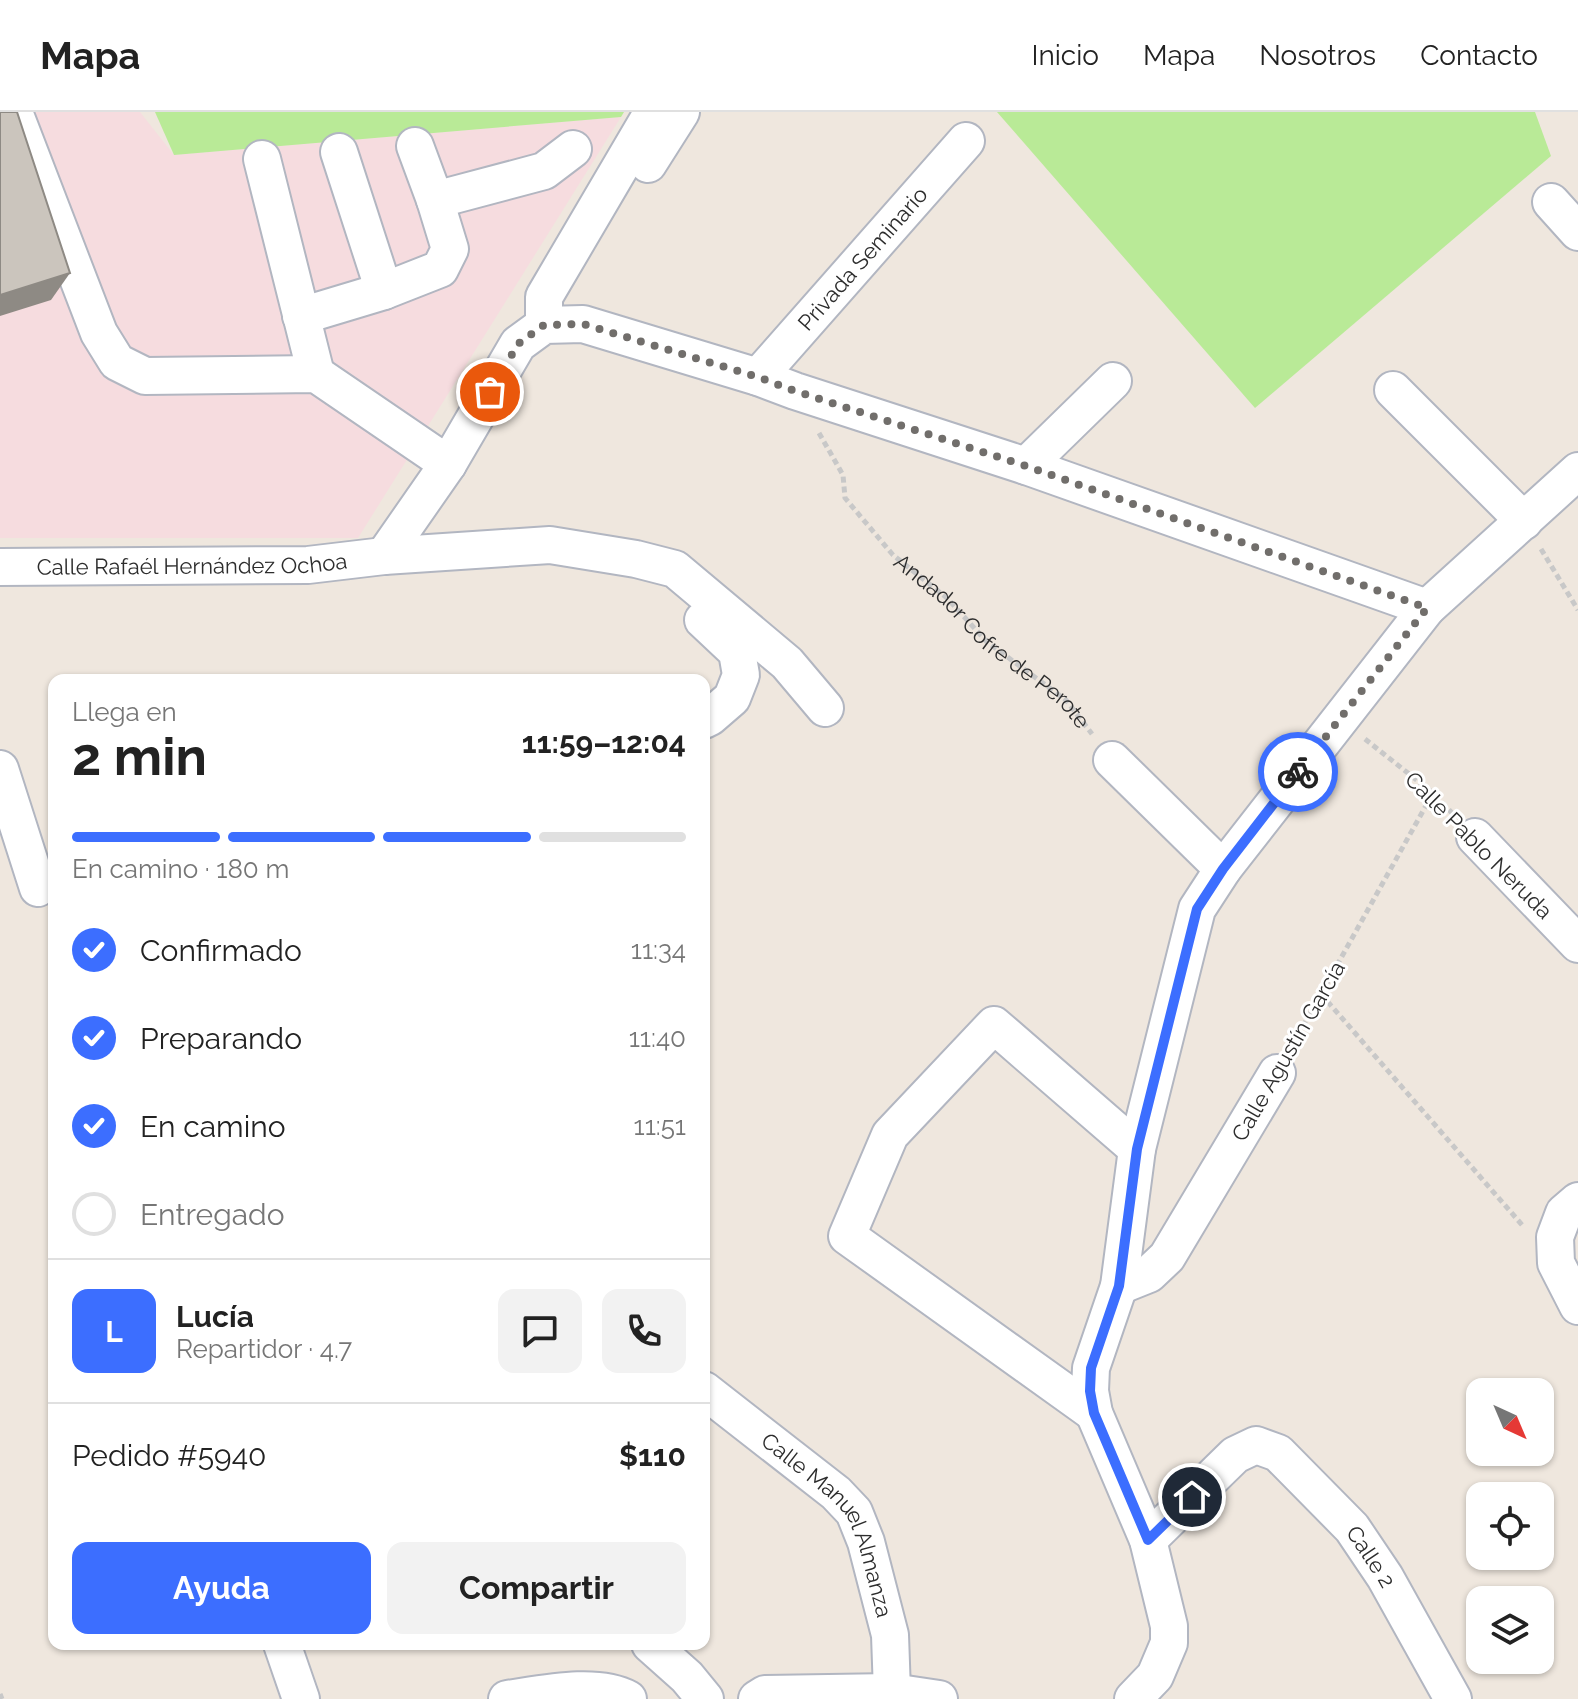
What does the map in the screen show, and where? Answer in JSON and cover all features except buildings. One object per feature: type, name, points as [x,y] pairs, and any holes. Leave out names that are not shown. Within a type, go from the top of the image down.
[{"type":"street","points":[[14,112],[99,333],[117,362],[145,376],[316,374],[448,464]]},
{"type":"street","points":[[384,556],[448,464],[518,344],[544,311],[665,116]]},
{"type":"street","name":"Privada Seminario","points":[[758,377],[966,141]]},
{"type":"street","points":[[301,316],[384,291],[440,269],[450,249],[415,146]]},
{"type":"street","points":[[435,200],[544,171],[573,149]]},
{"type":"street","points":[[339,152],[384,291]]},
{"type":"street","points":[[262,159],[316,374]]},
{"type":"street","points":[[1551,202],[1578,232]]},
{"type":"street","points":[[544,311],[758,377],[1026,466],[1427,608]]},
{"type":"street","points":[[1026,466],[1113,381]]},
{"type":"street","points":[[1393,390],[1524,521]]},
{"type":"street","points":[[1133,1699],[1155,1676],[1169,1643],[1169,1626],[1148,1540],[1094,1413],[1090,1391],[1091,1368],[1119,1286],[1137,1149],[1197,909],[1223,869],[1427,608],[1578,471]]},
{"type":"street","name":"Calle Rafaél Hernández Ochoa","points":[[0,567],[308,565],[384,556],[550,545],[636,559],[675,569],[787,663],[825,708]]},
{"type":"street","points":[[636,559],[737,652],[741,675],[732,698],[710,717]]},
{"type":"street","points":[[1112,760],[1223,869]]},
{"type":"street","points":[[0,769],[38,888]]},
{"type":"street","name":"Calle Pablo Neruda","points":[[1475,837],[1578,944]]},
{"type":"street","points":[[1094,1413],[847,1236],[890,1135],[994,1025],[1137,1149]]},
{"type":"street","name":"Calle Agustín García","points":[[1119,1286],[1149,1274],[1167,1257],[1277,1073]]},
{"type":"street","points":[[1578,1201],[1564,1213],[1555,1237],[1578,1306]]},
{"type":"street","name":"Calle Manuel Almanza","points":[[710,1395],[836,1493],[854,1512],[866,1542],[890,1635],[892,1692]]},
{"type":"street","name":"Calle 2","points":[[1148,1540],[1235,1455],[1256,1445],[1278,1453],[1352,1528],[1385,1577],[1453,1699]]},
{"type":"street","points":[[284,1650],[301,1699]]},
{"type":"street","points":[[657,1650],[687,1677],[705,1699]]},
{"type":"street","points":[[507,1699],[577,1690],[619,1694],[628,1699]]},
{"type":"street","points":[[757,1699],[765,1694],[892,1692],[939,1699]]},
{"type":"path","name":"Andador Cofre de Perote","points":[[795,391],[843,475],[845,498],[893,555],[947,598],[987,642],[1066,700],[1112,760]]},
{"type":"path","points":[[1524,521],[1578,610]]},
{"type":"path","name":"Calle Pablo Neruda","points":[[1340,718],[1433,793],[1475,837]]},
{"type":"path","name":"Calle Agustín García","points":[[1277,1073],[1433,793]]},
{"type":"path","points":[[1321,994],[1567,1269]]},
{"type":"shaded area","points":[[0,112],[140,112],[174,155],[621,117],[358,538],[0,538]]},
{"type":"green space","points":[[155,112],[624,112],[621,117],[174,155]]},
{"type":"green space","points":[[997,112],[1535,112],[1551,156],[1255,408]]},
{"type":"way so far","points":[[490,392],[518,344],[544,325],[583,324],[758,377],[1026,466],[1427,608],[1298,772]]},
{"type":"route","points":[[1192,1497],[1148,1540],[1094,1413],[1090,1391],[1091,1368],[1119,1286],[1137,1149],[1197,909],[1223,869],[1298,772]]}]
